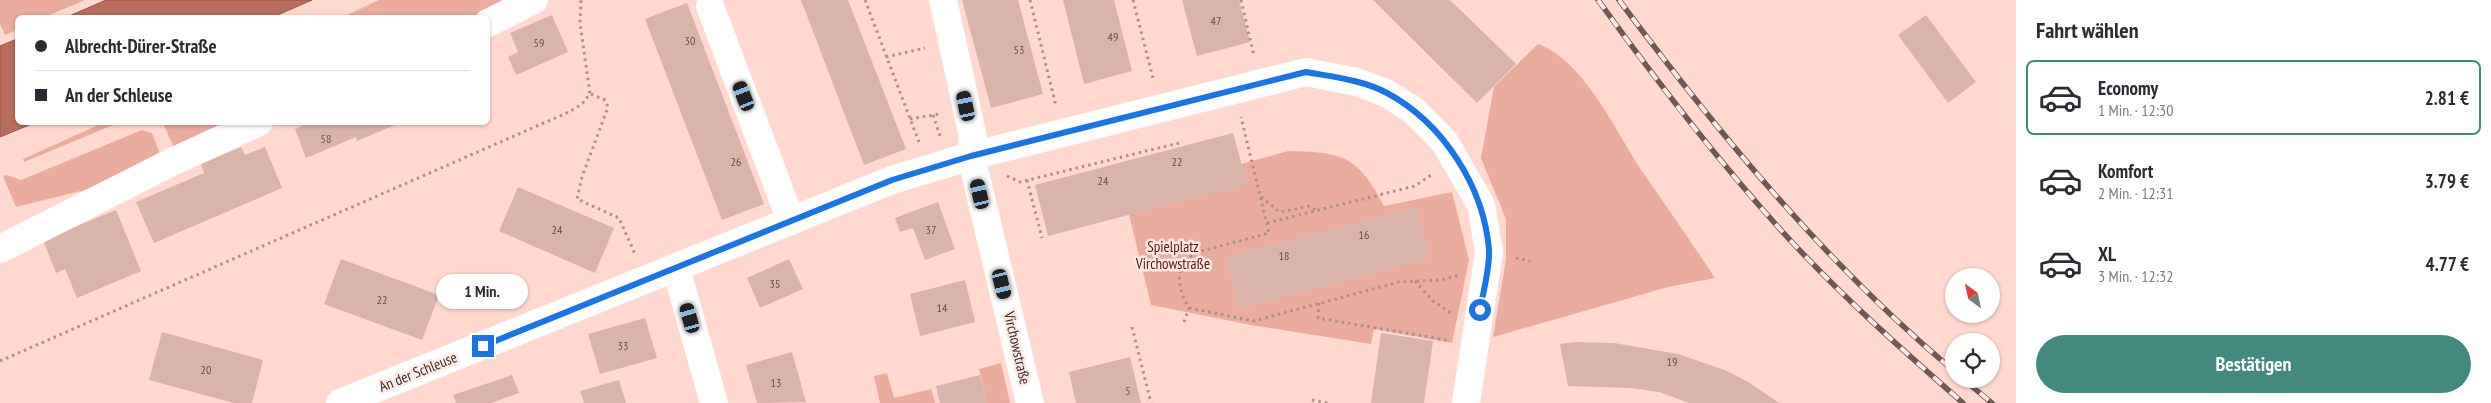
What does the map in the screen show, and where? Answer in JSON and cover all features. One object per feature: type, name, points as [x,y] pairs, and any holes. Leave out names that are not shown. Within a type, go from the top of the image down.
[{"type":"street","points":[[490,22],[534,0]]},
{"type":"street","name":"Virchowstraße","points":[[943,0],[973,137],[973,166],[1030,403]]},
{"type":"street","points":[[710,6],[791,221]]},
{"type":"street","name":"An der Schleuse","points":[[340,403],[396,393],[646,280],[892,180],[929,169],[973,166],[1062,133],[1306,72],[1356,82],[1386,93],[1413,110],[1444,140],[1481,205],[1489,252],[1466,403]]},
{"type":"street","points":[[0,249],[172,162],[252,125]]},
{"type":"street","points":[[676,268],[714,403]]},
{"type":"path","points":[[0,361],[568,112],[582,104],[590,94],[580,23],[581,0]]},
{"type":"path","points":[[865,0],[929,169]]},
{"type":"path","points":[[1030,0],[1062,133]]},
{"type":"path","points":[[1134,0],[1160,108]]},
{"type":"path","points":[[1241,0],[1261,83]]},
{"type":"path","points":[[886,57],[952,41]]},
{"type":"path","points":[[1184,322],[1189,308],[1180,287],[1180,271],[1185,260],[1198,252],[1269,233],[1235,90]]},
{"type":"path","points":[[590,94],[605,100],[608,107],[582,177],[577,199],[620,218],[646,280]]},
{"type":"path","points":[[973,166],[996,171],[1020,182],[1183,142]]},
{"type":"path","points":[[1267,223],[1415,186],[1455,157]]},
{"type":"path","points":[[1027,180],[1042,238]]},
{"type":"path","points":[[1261,196],[1280,212],[1310,206],[1317,210]]},
{"type":"path","points":[[1189,308],[1254,321],[1399,282],[1441,280],[1468,273],[1487,264]]},
{"type":"path","points":[[1415,281],[1443,310],[1467,317],[1476,335]]},
{"type":"path","points":[[1319,303],[1318,318],[1476,335]]},
{"type":"path","points":[[1132,327],[1150,403]]},
{"type":"path","points":[[1312,400],[1328,403]]},
{"type":"green space","points":[[0,0],[85,0],[50,15],[15,15],[15,31],[5,35],[0,24]]},
{"type":"green space","points":[[379,0],[513,0],[479,15],[347,15]]},
{"type":"green space","points":[[1538,44],[1555,53],[1571,66],[1585,82],[1644,174],[1715,278],[1668,287],[1493,337],[1506,260],[1506,219],[1481,158],[1494,87]]},
{"type":"green space","points":[[98,125],[113,125],[24,162],[23,159]]},
{"type":"green space","points":[[164,125],[231,125],[175,150]]},
{"type":"green space","points":[[142,130],[152,133],[161,157],[89,189],[16,207],[3,176],[6,175],[21,180]]},
{"type":"green space","name":"Spielplatz Virchowstraße","points":[[1288,151],[1323,153],[1347,160],[1366,176],[1384,206],[1452,192],[1469,260],[1452,343],[1374,329],[1371,344],[1251,325],[1151,305],[1129,214],[1241,164]]},
{"type":"green space","points":[[1001,363],[1010,403],[987,403],[979,369]]},
{"type":"green space","points":[[887,373],[894,398],[931,389],[935,403],[880,403],[874,376]]},
{"type":"shaded area","points":[[106,0],[312,0],[278,15],[72,15]]},
{"type":"shaded area","points":[[15,40],[15,125],[29,125],[0,137],[0,46]]},
{"type":"building","points":[[801,0],[848,0],[906,149],[864,165]]},
{"type":"building","points":[[962,0],[1018,0],[1043,94],[991,108]]},
{"type":"building","points":[[1063,0],[1114,0],[1132,71],[1084,84]]},
{"type":"building","points":[[1182,0],[1239,0],[1250,42],[1197,56]]},
{"type":"building","points":[[1373,0],[1450,0],[1516,64],[1477,103]]},
{"type":"building","points":[[687,3],[764,204],[722,220],[645,19]]},
{"type":"building","points":[[552,15],[568,52],[516,75],[508,57],[518,52],[510,33]]},
{"type":"building","points":[[1926,15],[1976,82],[1948,103],[1898,35]]},
{"type":"building","points":[[304,125],[395,125],[357,141],[356,137],[306,158],[295,129]]},
{"type":"building","points":[[1233,133],[1247,184],[1048,236],[1035,185]]},
{"type":"building","points":[[241,147],[245,155],[265,147],[282,188],[154,243],[136,202],[204,173],[201,164]]},
{"type":"building","points":[[518,187],[614,228],[595,273],[499,231]]},
{"type":"building","points":[[938,202],[955,249],[925,260],[913,228],[900,232],[895,218]]},
{"type":"building","points":[[1416,207],[1430,258],[1239,309],[1226,257]]},
{"type":"building","points":[[116,210],[141,271],[77,298],[65,269],[56,273],[43,240]]},
{"type":"building","points":[[341,259],[439,295],[422,340],[324,304]]},
{"type":"building","points":[[789,259],[803,289],[760,308],[747,278]]},
{"type":"building","points":[[965,280],[975,322],[920,336],[910,294]]},
{"type":"building","points":[[645,318],[657,358],[600,374],[588,334]]},
{"type":"building","points":[[162,332],[263,360],[252,403],[234,403],[149,380]]},
{"type":"building","points":[[1381,333],[1433,341],[1424,403],[1371,403]]},
{"type":"building","points":[[1574,342],[1614,343],[1678,354],[1725,370],[1750,383],[1779,403],[1689,403],[1659,392],[1631,388],[1568,386],[1560,344]]},
{"type":"building","points":[[792,352],[806,402],[757,403],[746,365]]},
{"type":"building","points":[[1130,357],[1141,403],[1076,403],[1069,372]]},
{"type":"building","points":[[512,375],[519,393],[491,403],[456,403],[453,395]]},
{"type":"building","points":[[980,375],[987,403],[940,403],[936,386]]},
{"type":"building","points":[[619,380],[626,403],[584,403],[580,391]]},
{"type":"railway","points":[[1598,0],[1686,117],[1779,228],[1845,296],[1963,403]]},
{"type":"railway","points":[[1619,0],[1695,99],[1776,195],[1861,286],[1945,363]]},
{"type":"railway","points":[[1974,388],[1992,403]]},
{"type":"route","points":[[483,346],[892,180],[971,156],[1306,72],[1356,82],[1386,93],[1413,110],[1444,140],[1481,205],[1489,252],[1480,310]]}]
